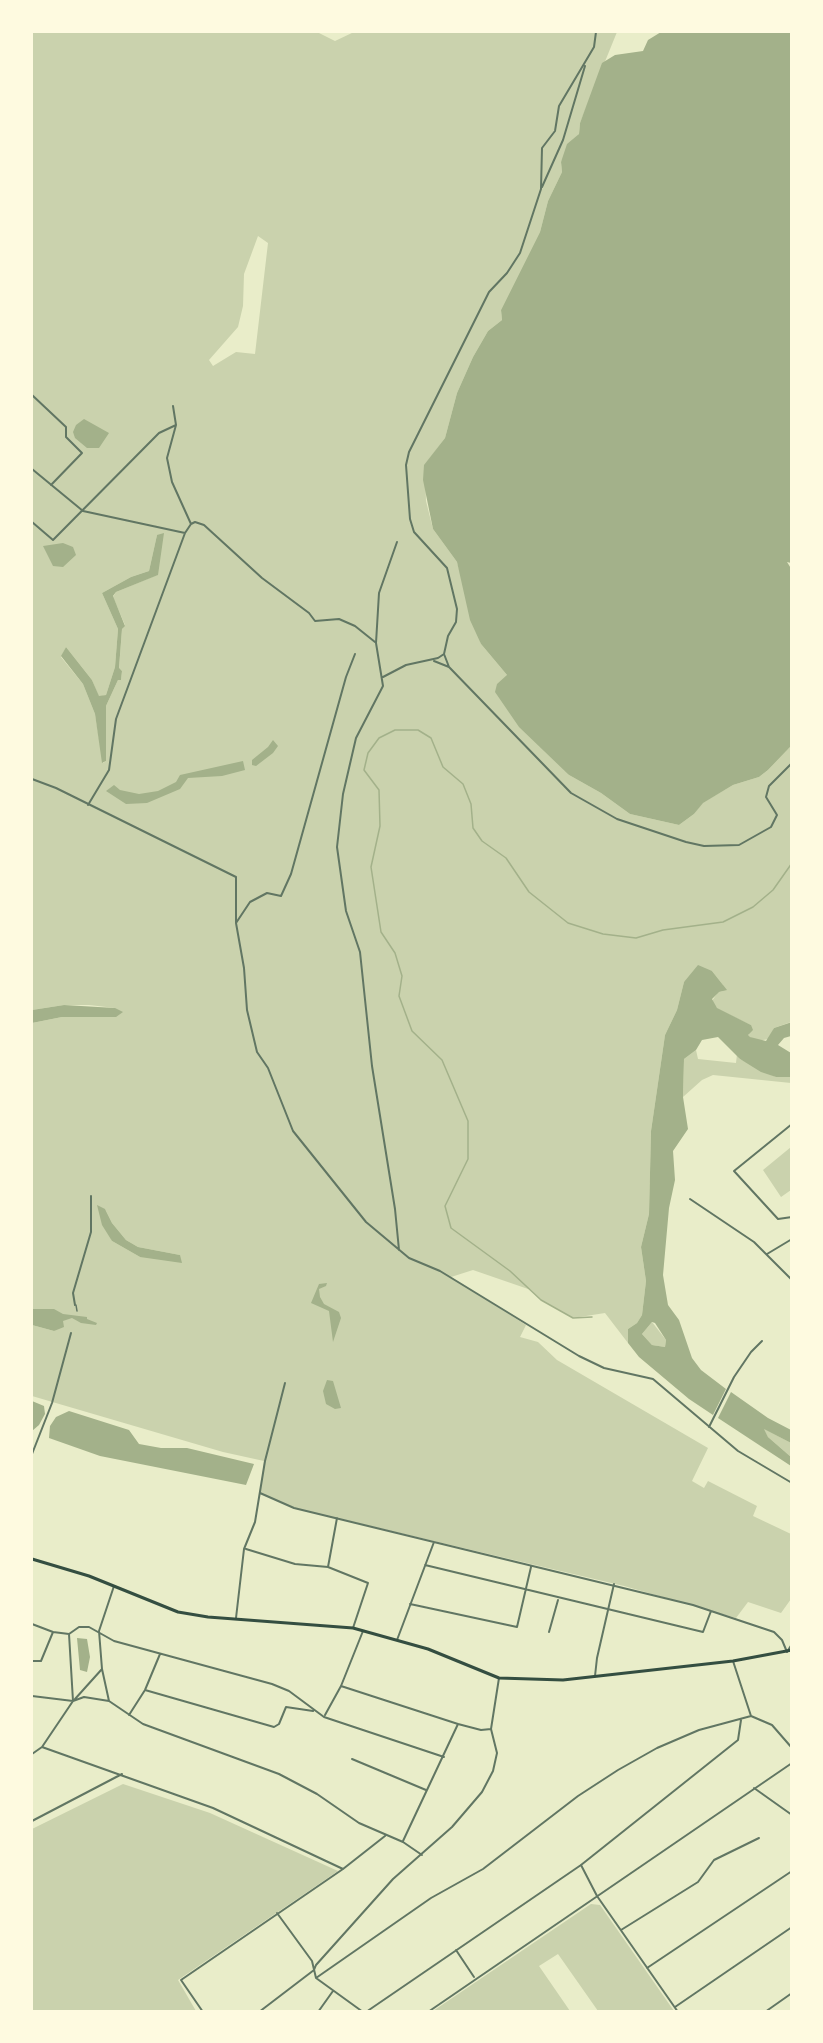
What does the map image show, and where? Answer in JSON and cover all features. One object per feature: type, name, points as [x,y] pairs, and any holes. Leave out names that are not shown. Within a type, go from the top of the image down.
[{"type":"main road","points":[[32,1559],[114,1586],[178,1612],[208,1617],[363,1630],[450,1657],[499,1678],[563,1680],[733,1661],[790,1651]]},
{"type":"street","points":[[541,189],[542,148],[555,131],[560,106],[594,47],[596,32]]},
{"type":"street","points":[[449,668],[444,654],[448,636],[457,617],[457,609],[447,568],[414,532],[412,526],[406,472],[409,452],[443,387],[449,367],[473,328],[489,292],[507,273],[520,253],[541,189],[563,140],[586,63]]},
{"type":"street","points":[[32,394],[66,427],[66,437],[82,453],[51,485]]},
{"type":"street","points":[[173,406],[176,425],[167,458],[172,482],[191,524]]},
{"type":"street","points":[[32,522],[53,540],[159,434],[176,425]]},
{"type":"street","points":[[32,469],[83,512],[185,533]]},
{"type":"street","points":[[88,805],[110,770],[117,715],[185,533],[191,524],[195,522],[204,525],[315,621],[339,619],[355,626],[376,643]]},
{"type":"street","points":[[397,542],[379,593],[376,643],[383,677],[378,698],[356,738],[343,794],[337,848],[346,911],[362,962],[372,1066],[399,1250]]},
{"type":"street","points":[[236,923],[250,902],[267,892],[281,896],[291,874],[346,677],[355,654]]},
{"type":"street","points":[[383,677],[406,665],[433,661],[444,654]]},
{"type":"street","points":[[433,661],[449,668],[570,793],[617,819],[686,842],[714,847],[739,845],[771,827],[777,815],[766,798],[769,786],[792,763]]},
{"type":"street","points":[[32,778],[236,877],[236,923],[244,968],[247,1010],[257,1052],[268,1068],[293,1131],[366,1222],[409,1258],[440,1271],[579,1356],[604,1368],[653,1379],[738,1450],[792,1483]]},
{"type":"street","points":[[792,1124],[734,1171],[778,1219],[792,1217]]},
{"type":"street","points":[[77,1311],[74,1293],[91,1232],[91,1196]]},
{"type":"street","points":[[690,1199],[704,1206],[767,1254],[792,1280]]},
{"type":"street","points":[[767,1254],[792,1239]]},
{"type":"street","points":[[32,1454],[52,1403],[71,1333]]},
{"type":"street","points":[[709,1427],[734,1377],[762,1341]]},
{"type":"street","points":[[236,1618],[244,1549],[255,1522],[265,1461],[285,1383]]},
{"type":"street","points":[[260,1493],[294,1508],[614,1584],[711,1611],[774,1632],[790,1651]]},
{"type":"street","points":[[328,1567],[337,1518]]},
{"type":"street","points":[[397,1640],[435,1542]]},
{"type":"street","points":[[244,1549],[295,1564],[328,1567],[368,1583],[353,1628]]},
{"type":"street","points":[[425,1565],[607,1611],[703,1632],[711,1611]]},
{"type":"street","points":[[410,1604],[517,1627],[531,1566]]},
{"type":"street","points":[[595,1676],[614,1584]]},
{"type":"street","points":[[109,1701],[102,1669],[99,1631],[114,1586]]},
{"type":"street","points":[[549,1632],[558,1599]]},
{"type":"street","points":[[32,1624],[53,1632],[69,1634],[79,1627],[89,1627],[114,1641],[289,1691],[324,1717],[444,1757]]},
{"type":"street","points":[[324,1717],[341,1686],[363,1630]]},
{"type":"street","points":[[32,1661],[41,1661],[53,1632]]},
{"type":"street","points":[[69,1634],[73,1701]]},
{"type":"street","points":[[790,1651],[792,1644]]},
{"type":"street","points":[[129,1715],[145,1690],[160,1654]]},
{"type":"street","points":[[733,1661],[751,1716]]},
{"type":"street","points":[[32,1753],[42,1747],[73,1701],[102,1669]]},
{"type":"street","points":[[260,2012],[314,1970],[393,1880],[452,1827],[482,1792],[493,1771],[497,1753],[491,1729],[499,1678]]},
{"type":"street","points":[[341,1686],[458,1724],[481,1730],[491,1729]]},
{"type":"street","points":[[145,1690],[274,1727],[279,1725],[286,1707],[313,1711]]},
{"type":"street","points":[[32,1696],[73,1701],[84,1697],[109,1701],[143,1724],[279,1774],[385,1836],[403,1842],[422,1855]]},
{"type":"street","points":[[316,1978],[431,1898],[483,1869],[578,1796],[657,1748],[699,1730],[751,1716],[772,1725],[792,1748]]},
{"type":"street","points":[[277,1913],[312,1961],[316,1978],[364,2012],[581,1865],[738,1740],[741,1720]]},
{"type":"street","points":[[403,1842],[458,1724]]},
{"type":"street","points":[[42,1747],[213,1808],[343,1869]]},
{"type":"street","points":[[352,1759],[426,1790]]},
{"type":"street","points":[[428,2012],[792,1763]]},
{"type":"street","points":[[32,1821],[122,1774]]},
{"type":"street","points":[[754,1788],[792,1815]]},
{"type":"street","points":[[203,2012],[181,1980],[343,1869],[385,1836]]},
{"type":"street","points":[[620,1930],[698,1882],[714,1860],[759,1838]]},
{"type":"street","points":[[581,1865],[597,1896],[678,2012]]},
{"type":"street","points":[[647,1968],[792,1871]]},
{"type":"street","points":[[675,2007],[792,1927]]},
{"type":"street","points":[[456,1950],[475,1978]]},
{"type":"street","points":[[318,2012],[333,1990]]},
{"type":"street","points":[[765,2012],[792,1993]]},
{"type":"shaded area","points":[[32,32],[317,32],[335,41],[354,32],[617,32],[580,123],[579,134],[561,162],[562,172],[548,201],[540,232],[501,310],[502,320],[488,331],[473,357],[457,393],[445,438],[425,465],[426,501],[433,529],[457,562],[481,644],[507,675],[569,775],[601,793],[630,814],[679,825],[694,814],[702,803],[733,785],[759,777],[791,746],[791,1022],[774,1028],[769,1039],[757,1041],[748,1036],[751,1025],[717,1009],[712,1001],[718,992],[723,991],[723,985],[712,971],[684,982],[677,1010],[665,1035],[651,1131],[649,1214],[641,1247],[646,1281],[642,1315],[637,1323],[628,1329],[628,1343],[605,1313],[573,1318],[541,1300],[531,1290],[473,1270],[451,1277],[526,1325],[520,1337],[538,1342],[557,1360],[708,1448],[692,1481],[704,1488],[708,1481],[757,1506],[753,1516],[791,1534],[791,1599],[781,1613],[748,1602],[736,1618],[624,1586],[294,1508],[260,1493],[264,1461],[223,1452],[32,1396],[32,1325],[54,1331],[62,1321],[50,1322],[43,1318],[54,1310],[32,1309],[32,1023],[62,1017],[116,1017],[115,1008],[89,1005],[64,1005],[32,1010]],"holes":[[[258,236],[268,243],[255,354],[236,352],[213,366],[209,360],[238,327],[243,306],[244,274]],[[157,535],[157,575],[116,592],[113,597],[125,625],[122,629],[119,669],[122,671],[121,680],[118,680],[106,706],[106,761],[103,763],[95,714],[83,684],[61,657],[66,647],[92,680],[99,697],[106,695],[115,667],[118,629],[102,593],[131,577],[149,571]],[[105,1209],[112,1223],[126,1240],[138,1247],[180,1255],[140,1257],[112,1241]]]},
{"type":"shaded area","points":[[661,32],[792,32],[791,563],[787,562],[792,570],[791,746],[759,777],[733,785],[703,803],[694,814],[679,825],[630,814],[601,793],[569,775],[519,727],[495,692],[497,684],[507,675],[481,644],[470,620],[457,562],[433,529],[423,480],[424,465],[445,438],[457,393],[473,357],[488,331],[502,320],[501,310],[540,232],[548,201],[562,172],[561,162],[567,144],[579,134],[580,123],[602,63],[615,55],[643,51],[648,40]]},
{"type":"shaded area","points":[[84,419],[109,433],[99,448],[87,448],[75,438],[73,432],[76,425]]},
{"type":"shaded area","points":[[164,533],[158,575],[116,592],[113,596],[125,626],[122,629],[119,668],[122,671],[121,680],[118,680],[106,706],[106,761],[102,763],[95,714],[83,684],[61,656],[66,647],[92,680],[99,696],[106,695],[115,667],[118,629],[102,593],[131,577],[149,571],[157,535]]},
{"type":"shaded area","points":[[63,543],[73,547],[76,555],[63,567],[53,566],[43,546]]},
{"type":"shaded area","points":[[273,740],[278,746],[273,753],[256,766],[252,765],[252,760]]},
{"type":"shaded area","points":[[243,761],[245,770],[222,776],[188,778],[180,789],[147,803],[126,804],[106,791],[114,785],[120,790],[139,794],[158,791],[176,782],[180,775]]},
{"type":"shaded area","points":[[698,965],[712,971],[727,990],[719,992],[712,999],[717,1008],[751,1025],[753,1030],[748,1035],[750,1037],[766,1041],[774,1028],[792,1022],[791,1036],[784,1038],[778,1045],[791,1053],[791,1077],[776,1077],[761,1072],[740,1059],[718,1037],[702,1040],[696,1050],[684,1059],[683,1097],[688,1129],[673,1151],[675,1180],[669,1208],[663,1275],[668,1305],[679,1320],[692,1358],[701,1370],[726,1389],[713,1415],[689,1399],[639,1357],[628,1343],[628,1329],[637,1323],[642,1315],[646,1281],[641,1247],[649,1214],[651,1131],[665,1035],[677,1010],[684,982]],"holes":[[[652,1322],[666,1340],[665,1347],[652,1345],[642,1334]]]},
{"type":"shaded area","points":[[64,1005],[115,1008],[123,1012],[116,1017],[62,1017],[32,1023],[32,1010]]},
{"type":"shaded area","points":[[696,1050],[698,1059],[736,1063],[737,1054],[740,1059],[776,1077],[791,1077],[791,1083],[713,1075],[702,1080],[683,1097],[684,1059]]},
{"type":"shaded area","points":[[791,1147],[791,1190],[781,1197],[763,1170]]},
{"type":"shaded area","points":[[97,1205],[105,1209],[112,1223],[126,1240],[138,1247],[180,1255],[182,1263],[140,1257],[112,1241],[102,1225]]},
{"type":"shaded area","points":[[327,1283],[319,1289],[320,1297],[324,1304],[339,1312],[341,1318],[333,1342],[329,1311],[311,1303],[319,1284]]},
{"type":"shaded area","points":[[32,1309],[54,1309],[63,1314],[87,1317],[97,1323],[96,1325],[81,1323],[72,1318],[63,1321],[64,1327],[54,1331],[32,1325]]},
{"type":"shaded area","points":[[652,1322],[666,1340],[665,1347],[652,1345],[642,1334]]},
{"type":"shaded area","points":[[327,1380],[333,1381],[341,1408],[335,1409],[326,1404],[323,1391]]},
{"type":"shaded area","points":[[731,1392],[768,1418],[791,1430],[791,1443],[764,1429],[768,1437],[791,1457],[791,1466],[718,1418]]},
{"type":"shaded area","points":[[32,1401],[44,1406],[45,1414],[39,1425],[32,1431]]},
{"type":"shaded area","points":[[69,1411],[129,1430],[139,1444],[161,1448],[187,1448],[254,1464],[246,1485],[100,1456],[49,1438],[50,1426],[56,1417]]},
{"type":"shaded area","points":[[763,1428],[791,1443],[791,1457],[768,1437]]},
{"type":"shaded area","points":[[77,1638],[87,1639],[90,1657],[87,1672],[80,1670]]},
{"type":"shaded area","points":[[123,1784],[210,1813],[338,1871],[178,1980],[196,2011],[32,2011],[32,1829]]},
{"type":"shaded area","points":[[591,1904],[600,1905],[674,2011],[598,2011],[558,1954],[539,1966],[570,2011],[433,2011]]},
{"type":"waterway","points":[[592,1317],[573,1318],[541,1300],[510,1271],[451,1228],[445,1206],[468,1159],[468,1121],[442,1060],[412,1031],[399,996],[402,976],[395,953],[381,932],[371,867],[380,826],[379,790],[364,770],[368,753],[379,738],[395,730],[418,730],[431,738],[443,767],[463,784],[471,804],[473,828],[482,841],[506,858],[529,892],[568,923],[603,934],[636,938],[663,930],[723,922],[753,907],[773,890],[792,863]]}]
